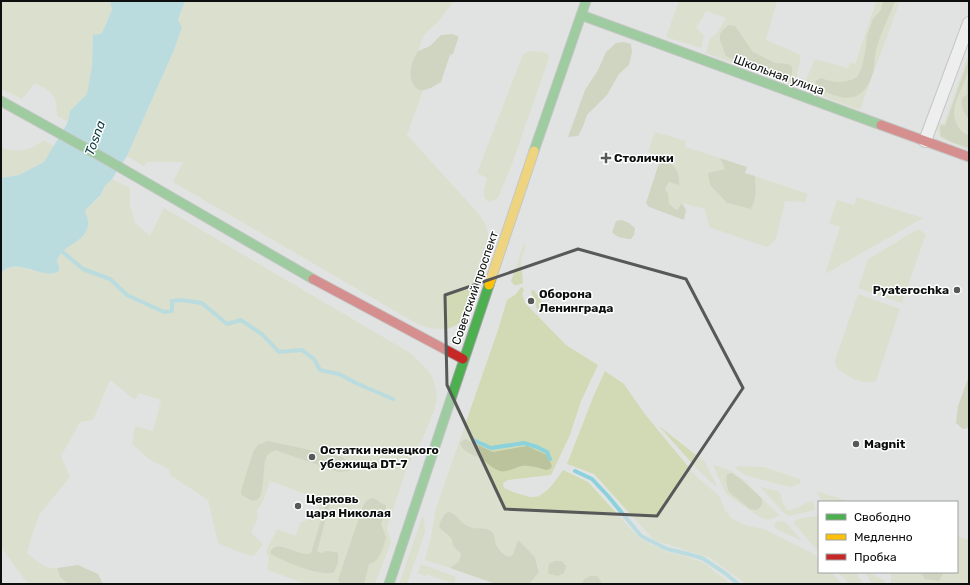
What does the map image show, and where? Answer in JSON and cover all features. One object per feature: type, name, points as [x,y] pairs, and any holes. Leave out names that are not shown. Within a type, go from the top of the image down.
[{"type":"main road","name":"Советский проспект","points":[[389,584],[463,360],[586,1]]},
{"type":"main road","name":"Школьная улица","points":[[581,15],[969,157]]},
{"type":"main road","points":[[1,101],[166,193],[276,258],[387,320],[463,360]]},
{"type":"street","points":[[926,141],[969,23]]},
{"type":"highlighted area","points":[[578,249],[686,279],[743,388],[657,516],[505,509],[447,385],[445,295]]},
{"type":"green space","points":[[1,1],[110,1],[112,10],[102,33],[93,35],[92,74],[89,89],[84,98],[71,111],[68,122],[57,116],[56,103],[53,95],[35,83],[22,99],[1,89]]},
{"type":"green space","points":[[185,1],[454,1],[437,23],[424,36],[413,62],[411,79],[417,88],[423,91],[407,135],[477,212],[487,228],[489,244],[486,260],[466,316],[461,322],[448,328],[435,329],[414,322],[173,182],[183,162],[147,162],[144,166],[127,156],[174,50],[178,20]]},
{"type":"green space","points":[[679,1],[777,1],[766,40],[801,55],[795,86],[706,53],[710,39],[717,33],[726,18],[706,11],[696,28],[704,35],[701,48],[666,37]]},
{"type":"green space","points":[[874,1],[900,1],[860,110],[802,89],[815,59],[848,68],[850,62],[855,64],[876,2]]},
{"type":"green space","points":[[883,1],[895,1],[875,53],[873,72],[869,83],[863,91],[857,96],[850,98],[834,95],[815,87],[816,81],[821,78],[830,81],[844,82],[857,77],[862,67],[867,36],[873,19],[881,10]]},
{"type":"green space","points":[[729,25],[735,26],[753,52],[775,63],[788,64],[792,67],[792,74],[788,78],[764,71],[749,63],[726,56],[720,40],[720,34]]},
{"type":"green space","points":[[452,34],[458,36],[458,39],[453,54],[450,55],[441,82],[428,89],[418,89],[412,83],[410,73],[418,51],[430,46],[441,35]]},
{"type":"green space","points":[[624,42],[631,44],[632,52],[629,65],[619,74],[607,95],[587,115],[578,136],[568,137],[585,90],[598,70],[606,52],[616,43]]},
{"type":"green space","points":[[531,51],[543,52],[549,55],[549,58],[512,164],[498,198],[490,202],[484,198],[484,189],[487,178],[477,173],[523,54]]},
{"type":"green space","points":[[969,53],[969,150],[940,138],[937,129],[939,122],[944,124]]},
{"type":"green space","points":[[969,58],[969,68],[957,98],[954,113],[955,121],[959,128],[963,133],[969,135],[969,148],[951,142],[941,136],[940,128],[941,125],[945,126]]},
{"type":"green space","points":[[969,76],[969,117],[967,117],[963,110],[962,103],[963,97],[967,95],[967,82]]},
{"type":"green space","points":[[655,132],[686,141],[685,147],[720,158],[726,170],[717,171],[710,185],[727,203],[751,209],[756,189],[755,176],[808,194],[805,202],[785,201],[776,239],[767,247],[709,227],[705,209],[682,203],[677,210],[669,204],[665,189],[669,182],[679,184],[661,157],[648,152]]},
{"type":"green space","points":[[43,140],[54,146],[44,162],[19,175],[1,178],[1,147],[12,150],[29,149],[39,144]]},
{"type":"green space","points":[[661,157],[669,162],[677,171],[679,185],[669,182],[665,189],[668,193],[669,204],[677,210],[682,203],[686,210],[684,220],[649,207],[646,203]]},
{"type":"green space","points":[[720,158],[747,167],[745,173],[755,176],[756,189],[751,209],[727,203],[710,185],[708,173],[725,169]]},
{"type":"green space","points":[[112,179],[130,188],[130,206],[135,223],[150,236],[164,208],[412,354],[427,369],[434,381],[437,397],[435,408],[423,438],[407,467],[387,528],[391,542],[375,584],[306,584],[267,570],[269,557],[266,551],[277,529],[295,536],[301,522],[308,520],[310,516],[317,514],[319,508],[315,502],[316,498],[270,481],[262,504],[257,510],[258,518],[251,532],[263,545],[253,556],[218,543],[208,500],[170,475],[169,469],[150,460],[132,444],[135,426],[153,431],[161,400],[139,393],[135,400],[110,380],[93,420],[80,422],[61,456],[70,477],[39,515],[27,553],[45,566],[57,568],[60,577],[68,584],[28,584],[1,547],[1,274],[8,268],[22,266],[29,270],[51,274],[59,266],[57,262],[63,251],[83,236],[88,225],[85,210],[100,197],[105,186]]},
{"type":"green space","points":[[857,197],[923,218],[825,274],[840,227],[829,223],[837,200],[854,205]]},
{"type":"green space","points":[[622,220],[635,228],[634,235],[631,239],[620,237],[612,232],[616,221]]},
{"type":"green space","points":[[918,229],[926,234],[902,303],[858,288],[868,259]]},
{"type":"green space","points":[[524,244],[526,245],[521,259],[523,283],[514,285],[511,281]]},
{"type":"green space","points":[[521,287],[523,288],[524,292],[522,293],[525,303],[566,345],[598,365],[581,401],[570,435],[551,475],[508,480],[503,483],[504,488],[527,496],[538,496],[547,491],[563,470],[588,482],[639,538],[667,552],[704,563],[731,584],[529,584],[539,568],[535,557],[518,540],[513,554],[510,557],[506,557],[497,546],[494,536],[479,528],[462,524],[446,513],[439,525],[440,528],[451,538],[454,547],[461,554],[459,561],[450,568],[425,560],[436,508],[507,300],[516,294]]},
{"type":"green space","points":[[534,290],[543,304],[545,312],[538,312],[531,291]]},
{"type":"green space","points":[[858,294],[900,309],[876,381],[865,382],[854,379],[836,367],[835,360]]},
{"type":"green space","points":[[605,371],[624,384],[644,413],[695,475],[720,497],[725,510],[731,518],[745,525],[764,529],[814,554],[818,558],[818,573],[832,573],[842,584],[746,584],[710,558],[654,540],[594,474],[567,464]]},
{"type":"green space","points":[[969,376],[969,428],[963,429],[956,423],[958,406]]},
{"type":"green space","points":[[659,426],[705,462],[716,484],[715,486],[698,470]]},
{"type":"green space","points":[[465,439],[493,452],[527,446],[547,455],[552,466],[550,469],[546,470],[525,466],[500,471],[464,449],[460,443]]},
{"type":"green space","points":[[268,441],[342,457],[350,464],[349,471],[339,472],[275,450],[267,456],[265,462],[260,496],[257,500],[250,500],[241,494],[241,491],[253,452],[258,445]]},
{"type":"green space","points":[[713,465],[731,471],[744,480],[779,515],[770,519],[761,518],[726,494]]},
{"type":"green space","points":[[737,466],[764,467],[800,479],[800,484],[790,487],[748,476],[736,469]]},
{"type":"green space","points":[[732,473],[762,499],[762,505],[757,510],[750,509],[729,492],[726,481],[727,474]]},
{"type":"green space","points":[[760,487],[778,491],[781,494],[782,502],[787,510],[812,501],[815,510],[789,516],[784,513]]},
{"type":"green space","points":[[817,492],[848,501],[822,501]]},
{"type":"green space","points":[[373,498],[386,505],[381,524],[386,537],[379,557],[369,564],[364,584],[340,584],[338,580],[363,506],[367,500]]},
{"type":"green space","points":[[331,499],[317,552],[323,553],[325,551],[338,553],[338,563],[334,572],[321,573],[291,564],[270,553],[273,548],[282,547],[300,553],[311,553],[327,500]]},
{"type":"green space","points":[[450,512],[473,528],[490,530],[494,536],[498,548],[506,556],[510,557],[513,554],[518,540],[535,557],[539,572],[529,584],[496,584],[450,568],[459,561],[461,554],[454,547],[451,538],[440,528],[439,525],[446,513]]},
{"type":"green space","points":[[818,516],[818,550],[815,548],[793,522],[798,519]]},
{"type":"green space","points":[[422,517],[424,518],[425,532],[407,584],[399,584]]},
{"type":"green space","points":[[776,522],[786,522],[802,541],[776,529],[774,525]]},
{"type":"green space","points":[[958,536],[969,540],[969,584],[891,584],[891,573],[958,573]]},
{"type":"green space","points":[[555,561],[562,561],[566,566],[564,573],[558,576],[549,574],[548,570],[549,564]]},
{"type":"green space","points":[[421,564],[456,577],[454,584],[426,574],[425,576],[418,573]]},
{"type":"green space","points":[[78,565],[98,574],[103,584],[68,584],[60,577],[57,568]]},
{"type":"green space","points":[[839,573],[857,573],[863,584],[849,584]]},
{"type":"green space","points":[[870,573],[885,581],[885,584],[872,584],[866,574]]},
{"type":"green space","points":[[921,573],[943,573],[939,581],[925,579]]},
{"type":"green space","points":[[590,576],[597,576],[601,581],[600,584],[582,584],[584,579]]},
{"type":"water","name":"Tosna","points":[[110,1],[185,1],[178,20],[182,27],[174,50],[127,156],[112,179],[105,186],[100,196],[85,210],[88,221],[86,231],[83,236],[63,251],[59,256],[57,262],[59,271],[45,273],[21,267],[14,267],[7,269],[1,274],[1,178],[19,175],[44,162],[68,122],[70,111],[87,94],[92,66],[93,35],[102,33],[112,10]]},
{"type":"waterway","points":[[58,248],[83,269],[110,279],[127,295],[164,312],[172,311],[172,301],[181,300],[202,303],[227,324],[241,320],[263,335],[279,352],[302,350],[314,359],[320,370],[339,374],[393,399]]},
{"type":"waterway","points":[[473,440],[491,448],[524,443],[547,452],[550,459]]},
{"type":"waterway","points":[[575,471],[592,479],[641,536],[667,549],[702,558],[725,573],[738,584]]},
{"type":"traffic: fast","points":[[534,151],[586,1]]},
{"type":"traffic: fast","points":[[581,15],[881,125]]},
{"type":"traffic: fast","points":[[1,101],[102,157],[313,279]]},
{"type":"traffic: fast","points":[[389,584],[489,285]]},
{"type":"traffic: slow","points":[[489,285],[534,151]]},
{"type":"traffic: jam","points":[[881,125],[969,157]]},
{"type":"traffic: jam","points":[[313,279],[463,359]]},
{"type":"place","name":"Столички","points":[[606,158]]},
{"type":"place","name":"Pyaterochka","points":[[957,290]]},
{"type":"place","name":"Оборона Ленинграда","points":[[531,301]]},
{"type":"place","name":"Magnit","points":[[856,444]]},
{"type":"place","name":"Остатки немецкого убежища DT-7","points":[[312,457]]},
{"type":"place","name":"Церковь царя Николая","points":[[298,506]]}]
